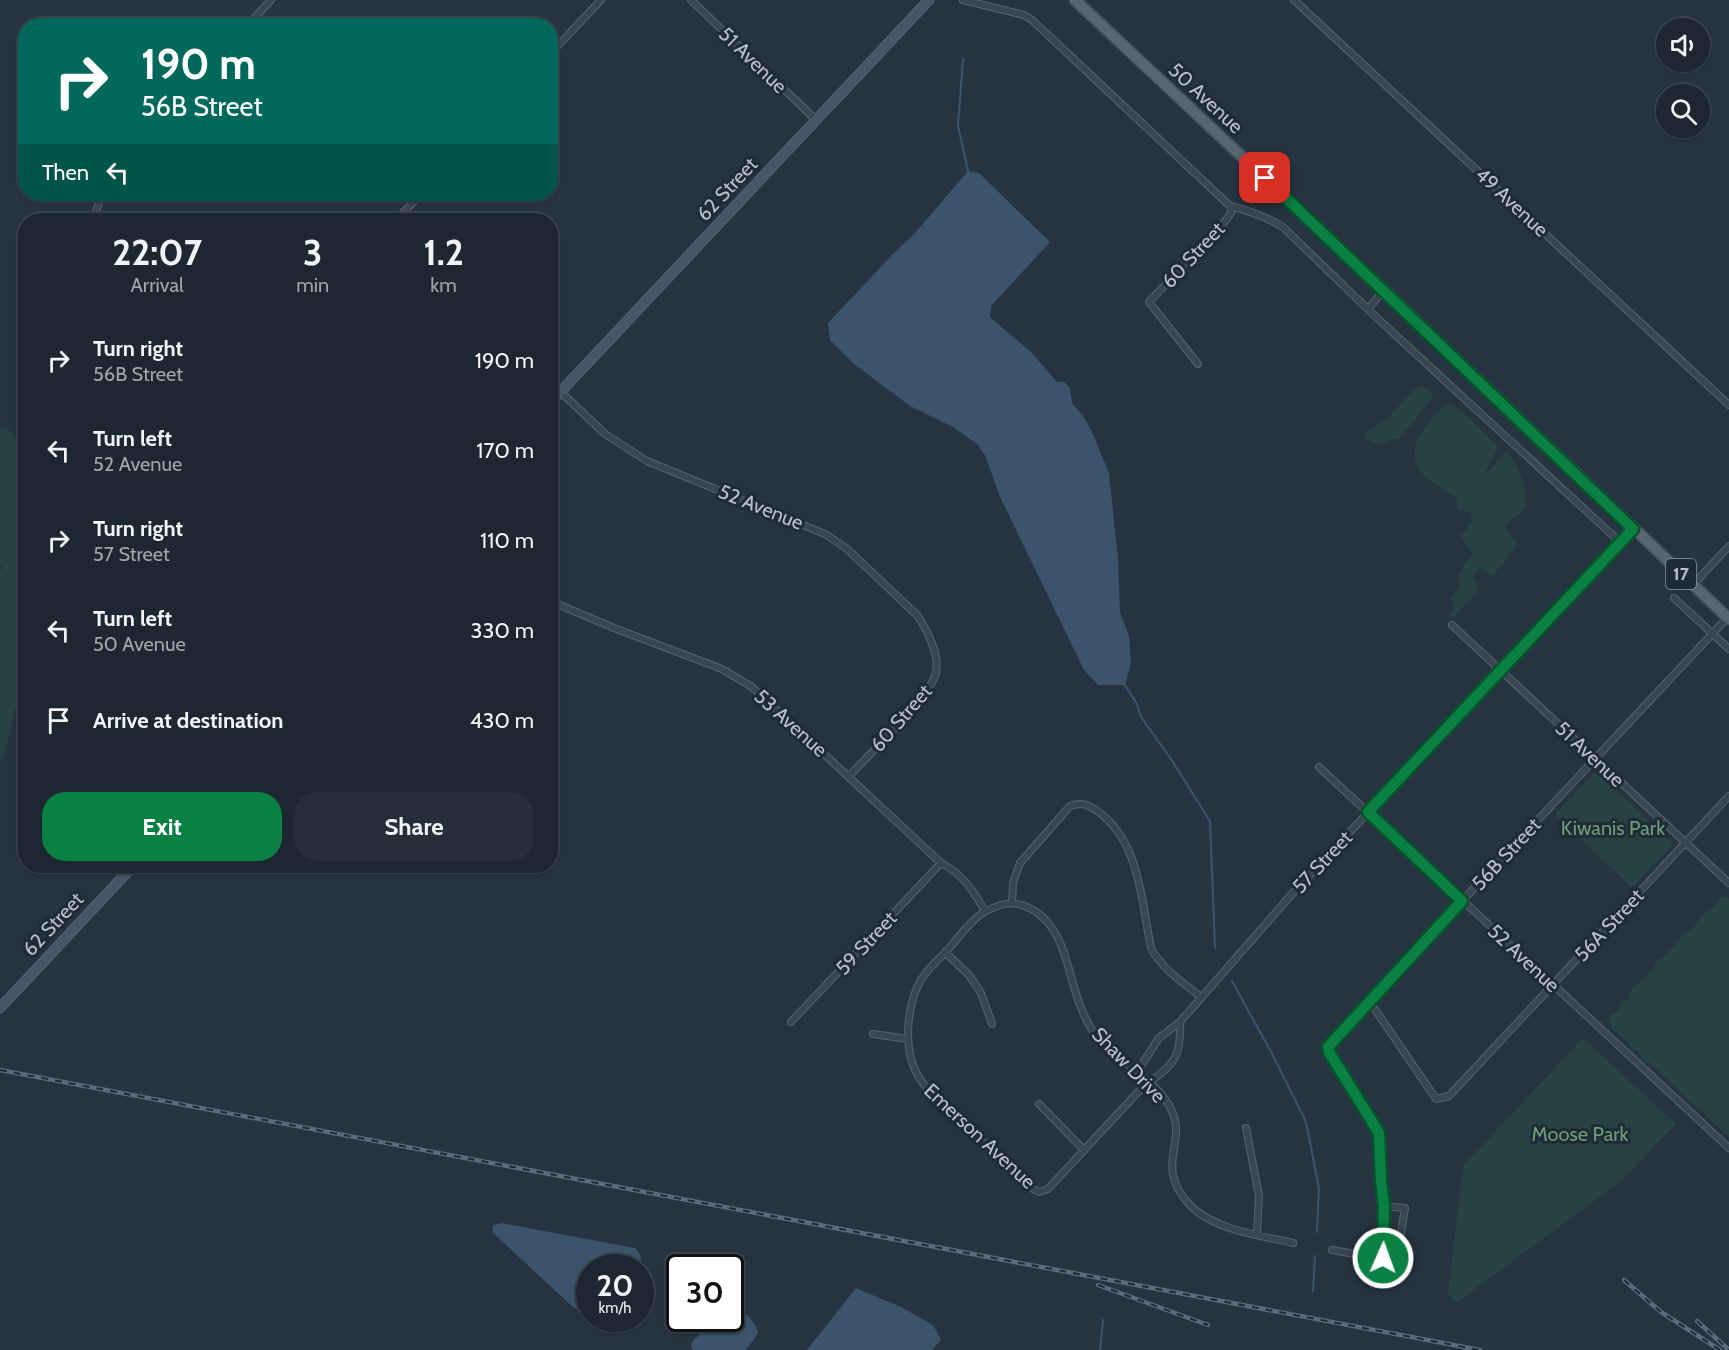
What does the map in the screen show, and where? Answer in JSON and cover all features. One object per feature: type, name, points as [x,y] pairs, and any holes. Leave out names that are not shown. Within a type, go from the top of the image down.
[{"type":"main road","name":"62 Street","points":[[558,395],[929,0]]},
{"type":"main road","name":"50 Avenue","points":[[1075,0],[1384,290],[1728,619]]},
{"type":"main road","name":"62 Street","points":[[0,1008],[126,873]]},
{"type":"street","points":[[254,18],[271,0]]},
{"type":"street","points":[[558,46],[601,0]]},
{"type":"street","name":"51 Avenue","points":[[691,0],[816,120]]},
{"type":"street","points":[[963,0],[1024,15],[1032,20],[1230,206],[1255,213],[1284,228],[1368,309],[1620,542]]},
{"type":"street","name":"49 Avenue","points":[[1294,0],[1729,405]]},
{"type":"street","points":[[403,213],[414,201]]},
{"type":"street","name":"60 Street","points":[[1198,364],[1149,302],[1226,220],[1231,213],[1230,206]]},
{"type":"street","points":[[1368,309],[1384,290]]},
{"type":"street","name":"52 Avenue","points":[[561,392],[605,434],[646,460],[810,526],[846,548],[918,616],[926,629],[935,653]]},
{"type":"street","name":"57 Street","points":[[1137,1072],[1159,1038],[1180,1022],[1292,894],[1633,529]]},
{"type":"street","points":[[1693,585],[1729,546]]},
{"type":"street","points":[[1674,598],[1729,649]]},
{"type":"street","name":"53 Avenue","points":[[558,604],[734,675],[759,693],[941,863],[952,869],[967,884],[985,912]]},
{"type":"street","name":"56B Street","points":[[1383,1258],[1384,1206],[1379,1133],[1328,1047],[1728,619]]},
{"type":"street","name":"51 Avenue","points":[[1452,625],[1729,883]]},
{"type":"street","name":"60 Street","points":[[849,776],[917,703],[933,682],[937,671],[935,653]]},
{"type":"street","name":"52 Avenue","points":[[1319,767],[1729,1148]]},
{"type":"street","name":"56A Street","points":[[1370,1002],[1436,1099],[1449,1096],[1729,796]]},
{"type":"street","points":[[985,912],[1011,902],[1013,883],[1020,863],[1070,806],[1079,803],[1088,805],[1119,832],[1132,855],[1150,948],[1162,966],[1201,997]]},
{"type":"street","name":"59 Street","points":[[791,1022],[941,863]]},
{"type":"street","name":"Shaw Drive","points":[[1011,902],[1026,906],[1042,915],[1053,928],[1069,967],[1080,1005],[1092,1028],[1116,1057],[1150,1082],[1163,1097],[1175,1118],[1176,1130],[1171,1164],[1178,1190],[1202,1216],[1218,1224],[1293,1243]]},
{"type":"street","name":"Emerson Avenue","points":[[985,912],[932,965],[915,991],[908,1039],[911,1059],[924,1085],[1031,1188],[1039,1192],[1048,1189],[1084,1150]]},
{"type":"street","points":[[945,952],[969,975],[981,993],[992,1024]]},
{"type":"street","points":[[1039,1104],[1084,1150],[1150,1082],[1173,1063],[1180,1049],[1180,1022]]},
{"type":"street","points":[[873,1034],[908,1039]]},
{"type":"street","points":[[1246,1128],[1259,1196],[1257,1234]]},
{"type":"street","points":[[1332,1250],[1397,1258],[1405,1208],[1384,1206]]},
{"type":"green space","points":[[1421,385],[1431,391],[1433,397],[1400,438],[1389,440],[1379,446],[1364,438],[1370,430],[1387,419]]},
{"type":"green space","points":[[1449,403],[1464,413],[1498,447],[1484,475],[1501,456],[1508,452],[1522,478],[1526,492],[1525,506],[1522,511],[1507,523],[1510,534],[1517,543],[1515,549],[1492,576],[1481,568],[1474,573],[1473,579],[1478,586],[1478,592],[1454,617],[1450,615],[1454,608],[1451,599],[1460,587],[1459,577],[1462,569],[1473,554],[1461,536],[1472,521],[1471,513],[1458,509],[1456,497],[1435,485],[1420,471],[1414,453],[1426,426],[1438,411]]},
{"type":"green space","points":[[0,427],[8,429],[18,440],[18,705],[15,708],[4,756],[0,760],[0,570],[3,569],[0,564]]},
{"type":"green space","name":"Kiwanis Park","points":[[1594,773],[1598,773],[1671,842],[1671,846],[1632,888],[1555,814]]},
{"type":"green space","points":[[1719,898],[1729,899],[1729,1137],[1649,1062],[1645,1062],[1637,1050],[1632,1049],[1614,1029],[1610,1020],[1610,1014],[1617,1012],[1621,1002],[1629,999],[1628,996],[1635,986],[1655,968],[1654,965],[1659,959],[1665,957],[1682,935],[1694,927],[1702,915],[1714,908]]},
{"type":"green space","name":"Moose Park","points":[[1583,1038],[1676,1124],[1620,1182],[1456,1303],[1448,1295],[1463,1166]]},
{"type":"water","points":[[968,171],[979,173],[1050,242],[991,306],[990,317],[1032,353],[1057,382],[1065,382],[1070,388],[1072,403],[1092,432],[1109,473],[1118,559],[1120,612],[1129,636],[1131,663],[1125,685],[1098,685],[1084,670],[1000,497],[985,455],[977,444],[953,427],[910,406],[854,364],[830,340],[828,323],[915,233]]},
{"type":"water","points":[[501,1223],[635,1248],[639,1254],[576,1254],[576,1308],[493,1233],[493,1225]]},
{"type":"water","points":[[856,1288],[901,1307],[933,1325],[941,1340],[932,1350],[807,1350]]},
{"type":"water","points":[[744,1313],[758,1333],[746,1350],[693,1350],[691,1346],[702,1332],[744,1332]]},
{"type":"waterway","points":[[963,59],[958,126],[968,171]]},
{"type":"waterway","points":[[1125,685],[1137,704],[1141,717],[1210,821],[1215,948]]},
{"type":"waterway","points":[[1232,981],[1306,1122],[1319,1188],[1317,1232]]},
{"type":"waterway","points":[[1313,1291],[1315,1256]]},
{"type":"waterway","points":[[1100,1350],[1103,1320]]},
{"type":"railway","points":[[0,1070],[1480,1350]]},
{"type":"railway","points":[[1624,1280],[1661,1312],[1720,1350]]},
{"type":"railway","points":[[1098,1285],[1208,1325]]},
{"type":"railway","points":[[1697,1321],[1729,1350]]},
{"type":"route","points":[[1265,178],[1633,529],[1368,812],[1462,901],[1328,1047],[1379,1133],[1384,1206],[1383,1258]]}]
